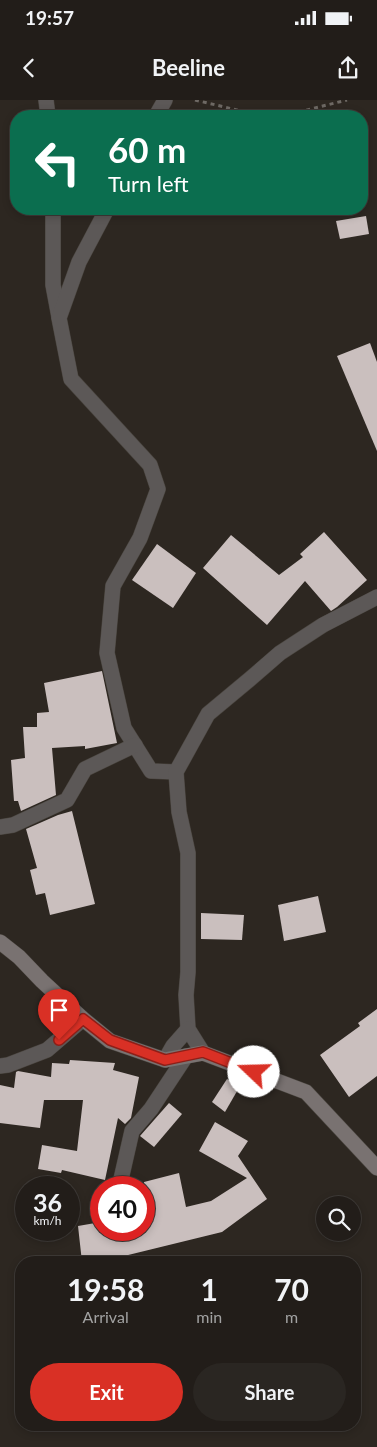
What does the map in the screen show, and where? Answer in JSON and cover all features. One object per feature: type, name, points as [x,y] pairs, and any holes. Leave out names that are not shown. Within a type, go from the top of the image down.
[{"type":"street","points":[[53,215],[53,285],[71,379],[150,465],[158,489],[140,538],[113,586],[107,652],[124,728],[151,771],[176,772]]},
{"type":"street","points":[[59,318],[79,262],[104,215]]},
{"type":"street","points":[[377,597],[323,625],[280,652],[208,714],[176,772],[179,812],[188,853],[188,972],[186,994],[188,1028],[194,1041],[203,1052],[306,1092],[377,1168]]},
{"type":"street","points":[[0,827],[13,825],[67,800],[85,769],[135,745]]},
{"type":"street","points":[[0,942],[19,957],[83,1019],[110,1040],[165,1060],[203,1052]]},
{"type":"street","points":[[0,1066],[8,1065],[47,1050],[83,1019]]},
{"type":"street","points":[[165,1060],[173,1046],[188,1028]]},
{"type":"street","points":[[122,1176],[132,1131],[151,1109],[186,1056]]},
{"type":"path","points":[[196,100],[237,110]]},
{"type":"path","points":[[307,110],[347,100]]},
{"type":"building","points":[[366,216],[369,234],[340,239],[336,221]]},
{"type":"building","points":[[370,343],[377,362],[377,451],[337,356]]},
{"type":"building","points":[[324,532],[367,580],[331,611],[305,581],[267,625],[203,568],[231,535],[279,575],[303,557],[300,554]]},
{"type":"building","points":[[157,544],[196,573],[173,608],[132,580]]},
{"type":"building","points":[[102,671],[117,743],[85,749],[85,746],[52,748],[56,795],[21,811],[18,801],[14,801],[11,760],[25,758],[23,727],[37,727],[37,713],[49,712],[44,683]]},
{"type":"building","points":[[72,811],[95,904],[50,915],[45,893],[36,895],[30,870],[37,868],[26,829]]},
{"type":"building","points":[[318,896],[326,932],[284,941],[278,905]]},
{"type":"building","points":[[201,913],[244,915],[242,940],[201,939]]},
{"type":"building","points":[[377,1009],[377,1076],[349,1097],[320,1055],[360,1026],[358,1023]]},
{"type":"building","points":[[70,1060],[115,1063],[113,1070],[139,1077],[131,1118],[125,1124],[118,1118],[106,1176],[90,1177],[62,1170],[61,1173],[38,1169],[42,1145],[77,1151],[83,1100],[44,1100],[40,1128],[0,1123],[0,1085],[14,1088],[16,1072],[18,1071],[51,1077],[52,1063],[69,1064]]},
{"type":"building","points":[[227,1079],[240,1086],[225,1112],[212,1102]]},
{"type":"building","points":[[169,1103],[182,1114],[154,1147],[140,1136]]},
{"type":"building","points":[[215,1122],[248,1141],[238,1156],[267,1199],[222,1232],[124,1256],[81,1256],[80,1226],[90,1224],[90,1241],[155,1241],[155,1179],[179,1173],[186,1207],[211,1201],[247,1178],[199,1151]]},
{"type":"route","points":[[59,1040],[83,1019],[110,1040],[165,1060],[203,1052],[254,1072]]}]
